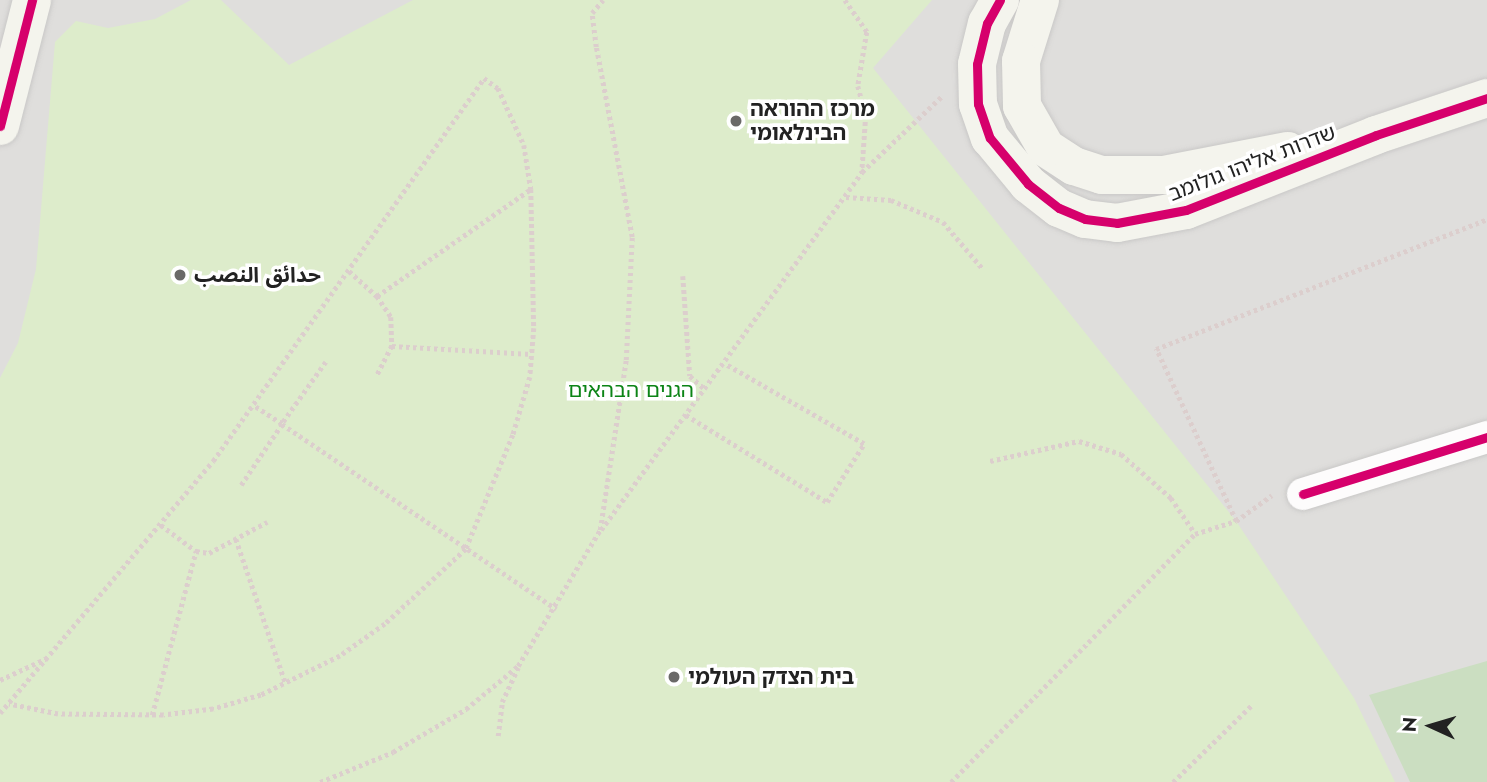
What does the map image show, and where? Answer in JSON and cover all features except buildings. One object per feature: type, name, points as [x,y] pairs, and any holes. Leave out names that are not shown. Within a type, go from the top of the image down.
[{"type":"street","points":[[0,126],[32,0]]},
{"type":"street","name":"שדרות אליהו גולומב","points":[[1000,0],[987,23],[977,64],[978,104],[990,138],[1007,163],[1059,208],[1085,219],[1117,223],[1186,210],[1376,135],[1487,98]]},
{"type":"street","name":"שדרות אליהו גולומב","points":[[1040,0],[1021,61],[1022,106],[1046,148],[1074,166],[1102,175],[1164,175],[1376,135]]},
{"type":"street","points":[[1303,494],[1487,437]]},
{"type":"path","points":[[600,530],[626,360],[632,237],[596,47],[592,13],[603,0]]},
{"type":"path","points":[[845,0],[867,32],[858,86],[866,115],[862,172]]},
{"type":"path","points":[[498,736],[502,702],[518,666],[556,609],[600,530],[725,363],[862,172],[977,64]]},
{"type":"path","points":[[0,713],[161,525],[253,405],[484,78],[508,102],[524,145],[531,190],[532,354],[513,435],[466,549],[385,624],[340,656],[286,684],[212,709],[152,715],[58,714],[9,704]]},
{"type":"path","points":[[377,296],[531,190]]},
{"type":"path","points":[[845,197],[891,200],[943,222],[983,269]]},
{"type":"path","points":[[1236,521],[1156,349],[1487,219]]},
{"type":"path","points":[[349,271],[377,296],[391,317],[392,346],[377,376]]},
{"type":"path","points":[[683,276],[690,376],[705,389]]},
{"type":"path","points":[[392,346],[532,354]]},
{"type":"path","points":[[241,485],[326,362]]},
{"type":"path","points":[[686,415],[827,502],[864,444],[725,363]]},
{"type":"path","points":[[253,405],[556,609]]},
{"type":"path","points":[[990,461],[1079,441],[1121,454],[1171,498],[1195,534]]},
{"type":"path","points":[[951,782],[1195,534],[1236,521],[1266,495],[1303,494]]},
{"type":"path","points":[[161,525],[196,551],[209,553],[267,522]]},
{"type":"path","points":[[236,539],[286,684]]},
{"type":"path","points":[[152,715],[196,551]]},
{"type":"path","points":[[0,680],[51,656]]},
{"type":"path","points":[[320,782],[414,740],[466,709],[518,666]]},
{"type":"path","points":[[1173,782],[1251,706]]},
{"type":"shaded area","name":"הגנים הבהאים","points":[[0,0],[1487,0],[1487,782],[0,782]]},
{"type":"green space","name":"הגנים הבהאים","points":[[191,0],[221,0],[289,65],[413,0],[932,0],[873,68],[1236,521],[1354,698],[1395,782],[0,782],[0,378],[18,343],[36,269],[55,42],[76,21],[108,28],[155,19]]},
{"type":"green space","points":[[1487,661],[1487,782],[1410,782],[1369,695]]},
{"type":"cycle path","points":[[0,126],[32,0]]},
{"type":"cycle path","points":[[1000,0],[987,23],[977,64],[978,104],[990,138],[1028,184],[1059,208],[1085,219],[1117,223],[1186,210],[1376,135],[1487,98]]},
{"type":"cycle path","points":[[1303,494],[1487,437]]},
{"type":"place","name":"מרכז ההוראה הבינלאומי","points":[[736,121]]},
{"type":"place","name":"حدائق النصب","points":[[180,275]]},
{"type":"place","name":"בית הצדק העולמי","points":[[674,677]]}]
